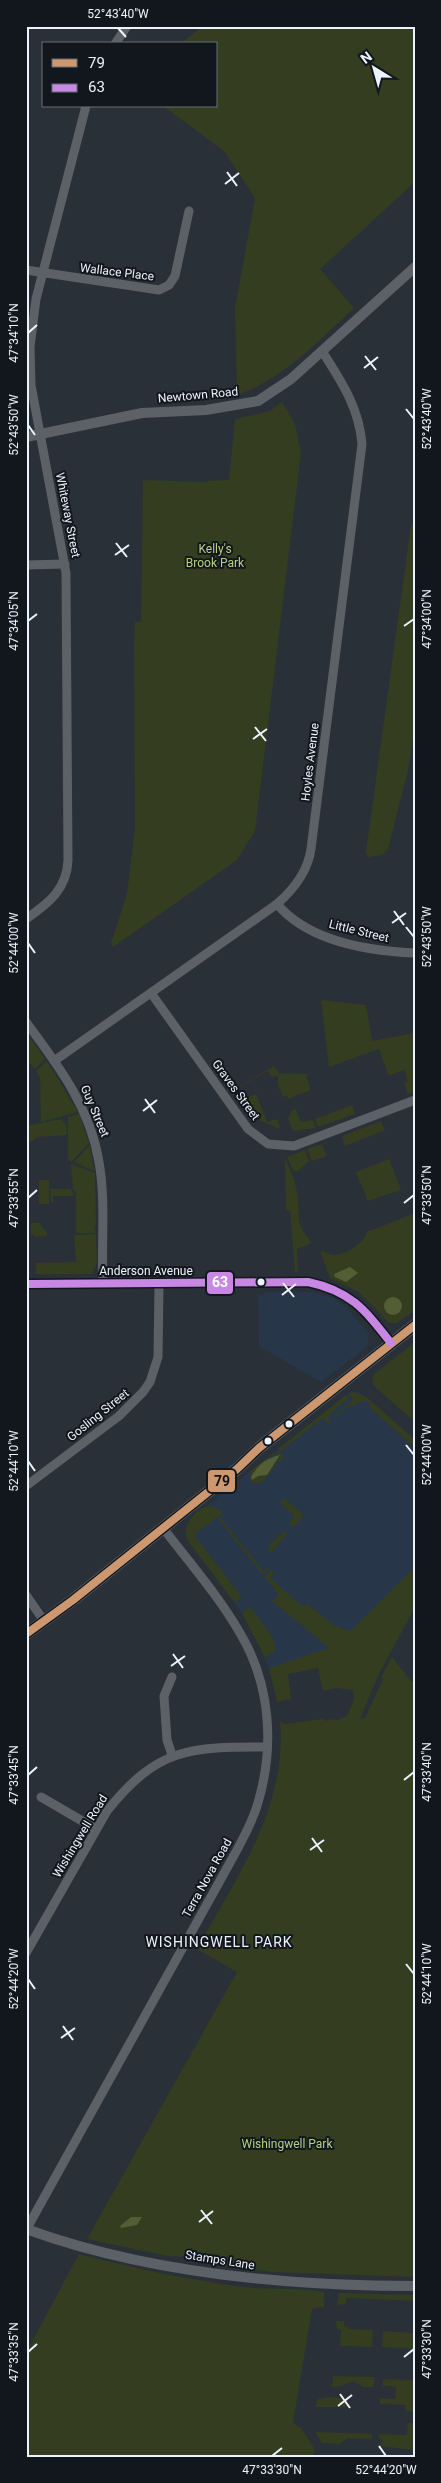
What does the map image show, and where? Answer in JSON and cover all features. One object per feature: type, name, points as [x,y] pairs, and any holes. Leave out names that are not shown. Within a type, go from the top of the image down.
[{"type":"main road","points":[[26,1634],[163,1528],[415,1325]]},
{"type":"street","points":[[116,42],[127,26]]},
{"type":"street","name":"Whiteway Street","points":[[26,919],[56,895],[62,887],[68,868],[68,665],[65,564],[31,385],[30,347],[33,313],[85,108]]},
{"type":"street","name":"Wallace Place","points":[[44,273],[159,290],[168,285],[174,276],[189,211]]},
{"type":"street","name":"Newtown Road","points":[[26,437],[142,413],[206,410],[250,403],[275,392],[415,267]]},
{"type":"street","points":[[26,270],[44,273]]},
{"type":"street","name":"Hoyles Avenue","points":[[54,1060],[277,904],[305,871],[311,855],[362,452],[360,427],[354,404],[322,351]]},
{"type":"street","points":[[26,565],[65,564]]},
{"type":"street","name":"Little Street","points":[[277,904],[295,922],[325,936],[366,948],[415,953]]},
{"type":"street","name":"Graves Street","points":[[150,993],[248,1129],[268,1144],[294,1146],[415,1100]]},
{"type":"street","name":"Guy Street","points":[[26,1022],[54,1060],[79,1100],[96,1145],[101,1180],[103,1283]]},
{"type":"street","name":"Anderson Avenue","points":[[26,1284],[294,1282],[327,1286],[355,1301],[391,1343]]},
{"type":"street","name":"Gosling Street","points":[[26,1486],[135,1403],[147,1387],[158,1357],[159,1284]]},
{"type":"street","name":"Terra Nova Road","points":[[26,2229],[246,1832],[259,1798],[267,1747],[266,1705],[251,1654],[229,1616],[163,1528]]},
{"type":"street","points":[[26,1595],[44,1621]]},
{"type":"street","points":[[172,1677],[164,1696],[167,1740],[172,1756]]},
{"type":"street","name":"Wishingwell Road","points":[[26,1953],[96,1829],[122,1792],[147,1771],[172,1756],[199,1749],[267,1747]]},
{"type":"street","points":[[41,1797],[96,1829]]},
{"type":"street","name":"Stamps Lane","points":[[26,2229],[113,2254],[215,2274],[310,2283],[415,2286]]},
{"type":"shaded area","points":[[264,1292],[313,1292],[333,1298],[346,1307],[369,1334],[367,1347],[321,1382],[259,1346],[258,1295],[264,1295]]},
{"type":"shaded area","points":[[350,1392],[358,1392],[365,1396],[415,1440],[415,1597],[337,1658],[270,1671],[242,1613],[186,1538],[186,1526],[191,1518]]},
{"type":"green space","points":[[203,26],[415,26],[415,182],[320,269],[354,308],[300,358],[270,379],[237,395],[235,308],[255,198],[224,151],[166,108],[218,108],[218,42],[183,42]]},
{"type":"green space","name":"Kelly's Brook Park","points":[[282,402],[295,424],[301,453],[255,831],[237,860],[113,947],[111,943],[127,894],[135,828],[134,643],[135,622],[141,622],[143,480],[207,482],[229,480],[235,419],[270,411]]},
{"type":"green space","points":[[415,524],[415,725],[408,770],[388,849],[382,855],[368,857],[366,852],[411,525]]},
{"type":"green space","points":[[321,1000],[366,1005],[372,1041],[414,1033],[415,1091],[408,1094],[404,1083],[408,1081],[404,1070],[388,1074],[379,1049],[329,1067]]},
{"type":"green space","points":[[26,1032],[45,1059],[35,1069],[26,1059]]},
{"type":"green space","points":[[47,1061],[78,1112],[41,1122],[40,1078],[36,1071]]},
{"type":"green space","points":[[274,1066],[279,1073],[309,1074],[306,1076],[311,1090],[288,1099],[287,1095],[283,1097],[278,1085],[278,1076],[271,1077],[268,1071],[231,1092],[228,1087],[232,1091]]},
{"type":"green space","points":[[256,1094],[267,1122],[277,1119],[280,1129],[256,1119],[238,1102]]},
{"type":"green space","points":[[294,1105],[301,1122],[313,1120],[316,1128],[293,1131],[288,1119],[292,1110],[295,1111]]},
{"type":"green space","points":[[352,1105],[355,1114],[318,1127],[315,1119]]},
{"type":"green space","points":[[79,1114],[89,1143],[71,1162],[68,1159],[68,1117]]},
{"type":"green space","points":[[61,1119],[66,1124],[67,1135],[37,1137],[33,1141],[26,1141],[26,1126]]},
{"type":"green space","points":[[381,1121],[385,1130],[345,1146],[342,1136]]},
{"type":"green space","points":[[322,1144],[327,1156],[312,1161],[307,1149]]},
{"type":"green space","points":[[90,1145],[94,1171],[74,1162]]},
{"type":"green space","points":[[305,1150],[309,1161],[297,1172],[293,1170],[287,1157]]},
{"type":"green space","points":[[285,1158],[296,1188],[300,1224],[312,1243],[297,1249],[298,1272],[295,1272],[290,1211],[286,1210]]},
{"type":"green space","points":[[389,1159],[401,1190],[368,1201],[356,1172]]},
{"type":"green space","points":[[71,1164],[95,1173],[96,1225],[94,1225],[96,1233],[76,1233],[76,1192],[73,1189]]},
{"type":"green space","points":[[39,1180],[49,1180],[49,1204],[39,1204]]},
{"type":"green space","points":[[50,1189],[71,1189],[74,1196],[53,1196],[53,1202],[51,1203]]},
{"type":"green space","points":[[415,1213],[415,1310],[397,1323],[389,1323],[359,1292],[330,1278],[320,1251],[335,1255],[345,1252],[359,1244],[367,1232]]},
{"type":"green space","points":[[31,1223],[40,1223],[47,1236],[36,1237],[31,1234]]},
{"type":"green space","points":[[96,1234],[97,1263],[92,1274],[36,1274],[36,1263],[76,1262],[74,1235]]},
{"type":"green space","points":[[350,1267],[358,1273],[346,1282],[335,1277],[334,1274]]},
{"type":"green space","points":[[393,1297],[399,1300],[402,1306],[399,1312],[393,1315],[387,1312],[384,1306],[387,1300]]},
{"type":"green space","points":[[415,1342],[415,1422],[374,1386],[372,1379],[374,1374]]},
{"type":"green space","points":[[352,1392],[365,1396],[415,1440],[415,1448],[370,1408],[370,1405],[364,1398],[364,1401],[345,1408],[338,1416],[336,1414],[353,1400],[349,1393]]},
{"type":"green space","points":[[346,1395],[348,1399],[330,1415],[328,1421],[332,1422],[330,1426],[323,1418],[280,1452],[278,1449]]},
{"type":"green space","points":[[280,1452],[284,1457],[261,1483],[250,1481],[250,1471],[274,1453],[276,1455]],"holes":[[[271,1456],[280,1456],[275,1465],[260,1477],[253,1472]]]},
{"type":"green space","points":[[280,1455],[267,1475],[258,1476],[252,1480],[251,1477],[260,1465]]},
{"type":"green space","points":[[284,1498],[304,1515],[293,1528],[289,1523],[294,1516],[280,1503]]},
{"type":"green space","points":[[212,1506],[223,1512],[219,1516],[263,1571],[270,1568],[262,1574],[217,1517],[194,1535],[242,1597],[235,1603],[188,1541],[186,1535],[188,1523],[195,1513],[200,1509]]},
{"type":"green space","points":[[284,1531],[287,1534],[272,1552],[268,1548],[269,1545]]},
{"type":"green space","name":"Wishingwell Park","points":[[415,1567],[415,1607],[378,1676],[360,1719],[365,1718],[383,1679],[381,1677],[392,1657],[411,1681],[415,1681],[415,2277],[273,2272],[221,2266],[198,2261],[193,2257],[168,2256],[87,2239],[237,1972],[197,1949],[243,1868],[268,1812],[276,1782],[280,1752],[280,1721],[285,1724],[322,1719],[328,1721],[329,1719],[337,1720],[347,1716],[354,1700],[353,1690],[336,1688],[323,1691],[318,1668],[288,1674],[291,1699],[277,1702],[269,1668],[329,1648],[272,1601],[279,1595],[264,1576],[272,1570],[275,1572],[270,1578],[303,1607],[307,1604],[335,1626],[351,1631]]},
{"type":"green space","points":[[250,1607],[274,1639],[275,1651],[265,1658],[242,1613]]},
{"type":"green space","points":[[131,2217],[142,2217],[137,2225],[121,2228],[120,2226]]},
{"type":"green space","points":[[79,2254],[203,2281],[254,2288],[324,2292],[324,2307],[312,2309],[293,2423],[301,2428],[315,2450],[313,2455],[26,2457],[26,2353]]},
{"type":"green space","points":[[339,2293],[415,2295],[415,2301],[346,2298],[346,2304],[337,2305]]},
{"type":"green space","points":[[336,2321],[344,2321],[344,2326],[349,2327],[349,2329],[373,2330],[372,2346],[376,2347],[340,2346],[341,2330],[337,2329]]},
{"type":"green space","points":[[383,2331],[415,2333],[415,2349],[382,2347]]},
{"type":"green space","points":[[333,2376],[375,2377],[374,2387],[363,2387],[353,2381],[334,2387],[330,2385],[333,2383]]},
{"type":"green space","points":[[383,2379],[415,2380],[415,2416],[414,2412],[406,2411],[406,2405],[380,2404],[380,2398],[395,2399],[396,2387],[383,2386]]},
{"type":"green space","points":[[342,2398],[351,2407],[315,2407],[318,2399]]},
{"type":"green space","points":[[408,2423],[415,2423],[415,2450],[379,2446],[383,2440],[379,2439],[379,2434],[407,2435]]},
{"type":"green space","points":[[315,2432],[372,2434],[372,2439],[348,2438],[339,2444],[322,2443]]},
{"type":"transit line","name":"63","points":[[26,1284],[308,1282],[335,1291],[356,1304],[391,1343]]},
{"type":"transit line","name":"79","points":[[26,1634],[73,1600],[237,1469],[259,1448],[415,1325]]},
{"type":"district","name":"WISHINGWELL PARK","points":[[219,1942]]}]
